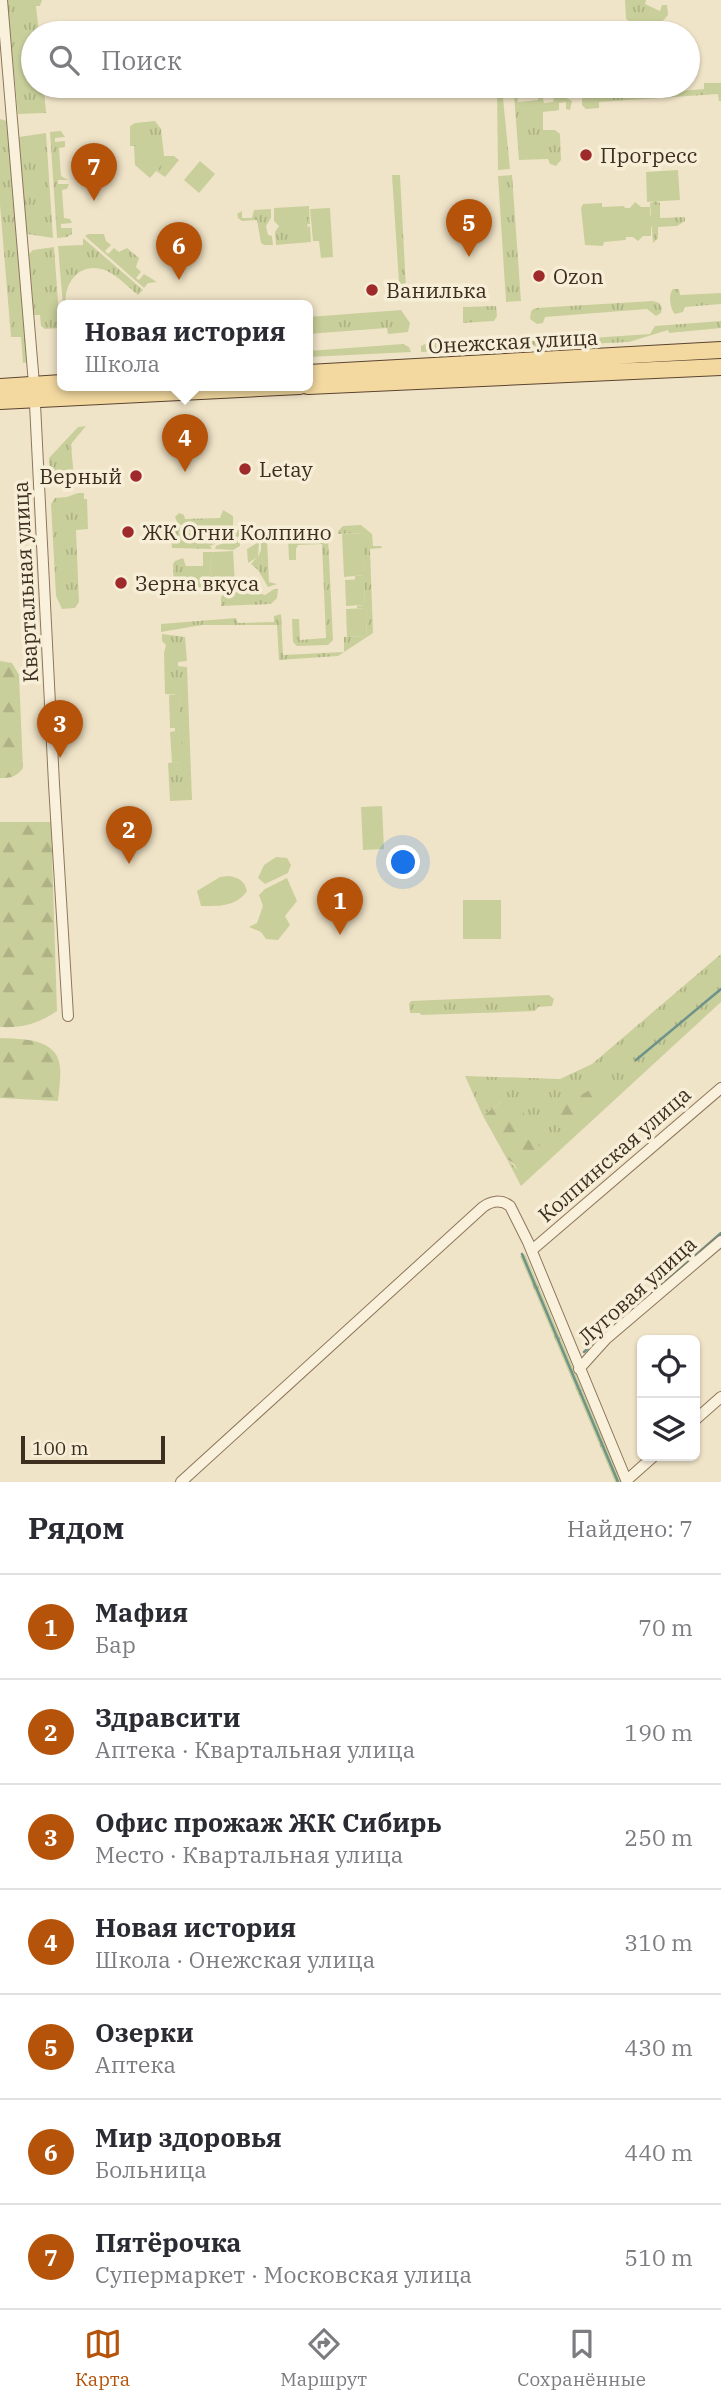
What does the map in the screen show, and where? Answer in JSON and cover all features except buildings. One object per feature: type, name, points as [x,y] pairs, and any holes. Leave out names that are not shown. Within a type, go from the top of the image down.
[{"type":"main road","name":"Онежская улица","points":[[313,373],[721,350]]},
{"type":"main road","name":"Онежская улица","points":[[313,386],[721,367]]},
{"type":"main road","points":[[0,401],[57,384]]},
{"type":"main road","points":[[0,387],[57,391]]},
{"type":"street","name":"Квартальная улица","points":[[2,0],[35,391],[68,1016]]},
{"type":"street","name":"Колпинская улица","points":[[532,1250],[721,1088]]},
{"type":"street","points":[[181,1482],[486,1205],[495,1202],[505,1202],[510,1206],[532,1250],[579,1370],[627,1481],[649,1461]]},
{"type":"street","name":"Луговая улица","points":[[579,1370],[606,1339],[721,1241]]},
{"type":"street","points":[[700,1416],[721,1397]]},
{"type":"green space","points":[[7,0],[42,0],[40,6],[36,6],[38,21],[21,21],[21,98],[45,98],[46,113],[18,114]]},
{"type":"green space","points":[[625,0],[646,0],[645,4],[660,11],[662,5],[667,5],[668,15],[663,21],[626,19]]},
{"type":"green space","points":[[704,83],[721,83],[721,101],[718,94],[700,95],[700,89],[704,89]]},
{"type":"green space","points":[[497,98],[503,98],[510,169],[498,170]]},
{"type":"green space","points":[[514,98],[517,98],[518,102],[543,98],[544,103],[553,102],[554,98],[567,98],[572,101],[570,110],[566,109],[566,102],[559,103],[559,110],[543,112],[543,130],[555,130],[560,134],[561,160],[556,166],[550,164],[548,159],[519,160]]},
{"type":"green space","points":[[658,98],[599,102],[599,108],[586,109],[582,105],[582,99]]},
{"type":"green space","points":[[0,119],[7,121],[27,362],[23,363],[21,337],[11,337],[0,205]]},
{"type":"green space","points":[[155,121],[161,129],[164,156],[174,156],[179,160],[165,177],[156,171],[162,164],[142,146],[130,146],[130,126]]},
{"type":"green space","points":[[61,131],[65,137],[55,138],[55,142],[65,141],[65,147],[59,148],[61,176],[68,180],[58,180],[58,184],[69,184],[67,189],[62,190],[64,218],[70,219],[72,223],[61,224],[61,228],[72,228],[72,234],[57,238],[50,132]]},
{"type":"green space","points":[[46,133],[53,238],[27,234],[19,137]]},
{"type":"green space","points":[[134,146],[142,146],[163,163],[150,178],[135,165]]},
{"type":"green space","points":[[200,161],[215,174],[199,193],[184,180]]},
{"type":"green space","points":[[678,170],[680,200],[647,202],[646,172]]},
{"type":"green space","points":[[392,175],[400,175],[406,288],[399,283]]},
{"type":"green space","points":[[512,175],[521,301],[506,302],[498,176]]},
{"type":"green space","points":[[635,202],[641,207],[650,207],[650,215],[657,221],[651,227],[651,236],[643,236],[638,241],[633,237],[626,237],[626,240],[604,242],[603,246],[585,245],[581,208],[583,204],[602,203],[602,207],[630,208]]},
{"type":"green space","points":[[650,203],[660,203],[660,218],[685,217],[685,221],[677,226],[658,227],[658,238],[653,243]]},
{"type":"green space","points":[[309,206],[310,224],[307,224],[306,210],[308,240],[310,226],[311,242],[276,245],[275,232],[279,226],[274,221],[274,208]]},
{"type":"green space","points":[[330,208],[333,257],[321,258],[319,241],[313,241],[310,209]]},
{"type":"green space","points":[[271,209],[271,218],[266,226],[268,235],[272,236],[273,245],[264,245],[261,243],[257,220],[242,221],[237,214],[242,211],[242,218],[252,218],[254,210]]},
{"type":"green space","points":[[306,209],[309,240],[289,242],[287,211]]},
{"type":"green space","points":[[104,234],[111,245],[105,251],[108,254],[114,248],[119,252],[127,248],[139,258],[136,267],[141,272],[136,278],[139,280],[144,274],[157,282],[148,283],[144,288],[85,236]]},
{"type":"green space","points":[[83,238],[143,290],[138,295],[111,273],[89,268],[71,281],[66,300],[62,300],[58,246],[83,245]]},
{"type":"green space","points":[[54,247],[57,328],[45,329],[41,326],[40,315],[34,315],[29,254],[33,250]]},
{"type":"green space","points":[[673,289],[679,289],[680,295],[721,293],[721,304],[685,307],[683,312],[675,314],[670,302]]},
{"type":"green space","points":[[653,301],[659,303],[662,308],[661,313],[656,316],[647,309],[545,317],[543,323],[537,324],[530,319],[531,311],[536,308]]},
{"type":"green space","points":[[496,306],[497,316],[494,321],[463,323],[463,307]]},
{"type":"green space","points":[[401,310],[410,323],[408,332],[388,334],[387,328],[313,334],[313,317]]},
{"type":"green space","points":[[721,321],[721,328],[669,333],[668,330],[629,342],[421,352],[421,346],[427,343],[441,342],[445,349],[502,344],[506,337],[539,335],[546,341],[650,334],[655,326]]},
{"type":"green space","points":[[403,344],[409,347],[411,352],[313,357],[313,351]]},
{"type":"green space","points":[[86,426],[71,444],[74,479],[68,485],[50,484],[49,458],[78,427]]},
{"type":"green space","points":[[84,493],[84,499],[87,499],[88,529],[76,530],[79,602],[75,608],[62,609],[56,596],[51,504],[55,498]]},
{"type":"green space","points":[[223,510],[233,516],[233,536],[210,546],[177,522],[175,517],[179,513],[184,515],[185,519],[220,518]]},
{"type":"green space","points":[[174,523],[212,549],[172,548],[171,532],[166,529],[169,524]]},
{"type":"green space","points":[[361,525],[372,534],[373,546],[382,548],[370,549],[373,633],[338,656],[279,660],[277,625],[202,625],[161,632],[161,624],[236,618],[238,623],[274,622],[274,616],[281,614],[283,655],[344,652],[344,637],[367,636],[366,608],[357,608],[365,605],[364,580],[355,580],[355,576],[364,575],[362,533],[338,534],[338,531],[343,526]]},
{"type":"green space","points":[[237,530],[253,530],[249,536],[243,536],[240,546],[233,550],[215,549],[216,546],[231,540]]},
{"type":"green space","points":[[363,533],[364,575],[344,577],[342,534]]},
{"type":"green space","points":[[328,537],[333,640],[328,645],[297,646],[293,642],[292,619],[299,619],[300,640],[326,638],[322,544],[298,545],[296,560],[289,560],[288,538]]},
{"type":"green space","points":[[267,539],[269,582],[277,584],[268,587],[251,564],[256,558],[248,563],[247,549],[259,542],[258,557],[261,541]]},
{"type":"green space","points":[[233,551],[235,584],[218,584],[210,569],[214,552]]},
{"type":"green space","points":[[203,552],[214,552],[210,569],[218,589],[174,591],[175,561],[183,558],[186,566],[203,566]]},
{"type":"green space","points":[[364,579],[365,605],[346,606],[345,580]]},
{"type":"green space","points":[[278,589],[277,598],[271,604],[221,606],[221,597],[227,591],[246,590],[265,595]]},
{"type":"green space","points":[[366,608],[367,636],[347,637],[346,609]]},
{"type":"green space","points":[[162,634],[185,637],[187,661],[178,662],[178,666],[187,667],[192,800],[170,801],[168,763],[182,762],[178,728],[179,695],[165,694],[166,645],[162,641]]},
{"type":"green space","points":[[0,661],[12,663],[19,675],[23,768],[7,778],[0,778]]},
{"type":"green space","points":[[169,695],[179,695],[181,728],[178,728],[178,731],[181,731],[183,762],[172,763],[170,732],[175,731],[175,728],[170,728]]},
{"type":"green space","points":[[382,806],[384,849],[363,850],[361,807]]},
{"type":"green space","points":[[0,822],[51,822],[57,1011],[37,1022],[16,1027],[0,1027]]},
{"type":"green space","points":[[276,857],[287,858],[291,865],[288,873],[265,884],[258,878],[264,865]]},
{"type":"green space","points":[[229,876],[243,882],[247,891],[243,896],[227,904],[201,906],[197,891],[220,877]]},
{"type":"green space","points":[[287,878],[297,901],[285,916],[290,925],[278,940],[266,939],[261,932],[249,927],[257,923],[263,906],[259,895]]},
{"type":"green space","points":[[463,900],[501,900],[501,939],[463,939]]},
{"type":"green space","points":[[721,954],[721,1002],[521,1186],[507,1159],[519,1171],[534,1159],[524,1139],[524,1111],[502,1101],[483,1116],[465,1076],[560,1079],[592,1064]]},
{"type":"green space","points":[[549,995],[554,999],[552,1006],[538,1007],[535,1011],[421,1015],[410,1013],[409,1004],[411,1001]]},
{"type":"green space","points":[[0,1038],[38,1042],[53,1050],[60,1067],[58,1101],[0,1098]]},
{"type":"green space","points":[[597,1086],[609,1092],[609,1101],[601,1104],[595,1116],[559,1128],[553,1120],[554,1103],[562,1098],[581,1095]]},
{"type":"green space","points":[[502,1101],[520,1103],[524,1111],[524,1139],[533,1140],[541,1148],[534,1159],[519,1172],[507,1159],[483,1116]]},
{"type":"green space","points":[[525,1254],[621,1482],[615,1482],[520,1256]]},
{"type":"waterway","points":[[636,1060],[721,989]]},
{"type":"waterway","points":[[611,1329],[721,1233]]},
{"type":"waterway","points":[[522,1254],[618,1482]]},
{"type":"waterway","points":[[584,1352],[603,1335]]},
{"type":"place","name":"Прогресс","points":[[586,155]]},
{"type":"place","name":"Пятёрочка","points":[[94,201]]},
{"type":"place","name":"Озерки","points":[[469,257]]},
{"type":"place","name":"Ozon","points":[[539,276]]},
{"type":"place","name":"Мир здоровья","points":[[179,280]]},
{"type":"place","name":"Ванилька","points":[[372,290]]},
{"type":"place","name":"Letay","points":[[245,469]]},
{"type":"place","name":"Новая история","points":[[185,472]]},
{"type":"place","name":"Верный","points":[[136,476]]},
{"type":"place","name":"ЖК Огни Колпино","points":[[128,532]]},
{"type":"place","name":"Зерна вкуса","points":[[121,583]]},
{"type":"place","name":"Офис прожаж ЖК Сибирь","points":[[60,758]]},
{"type":"place","name":"Здравсити","points":[[129,864]]},
{"type":"place","name":"Мафия","points":[[340,935]]}]
